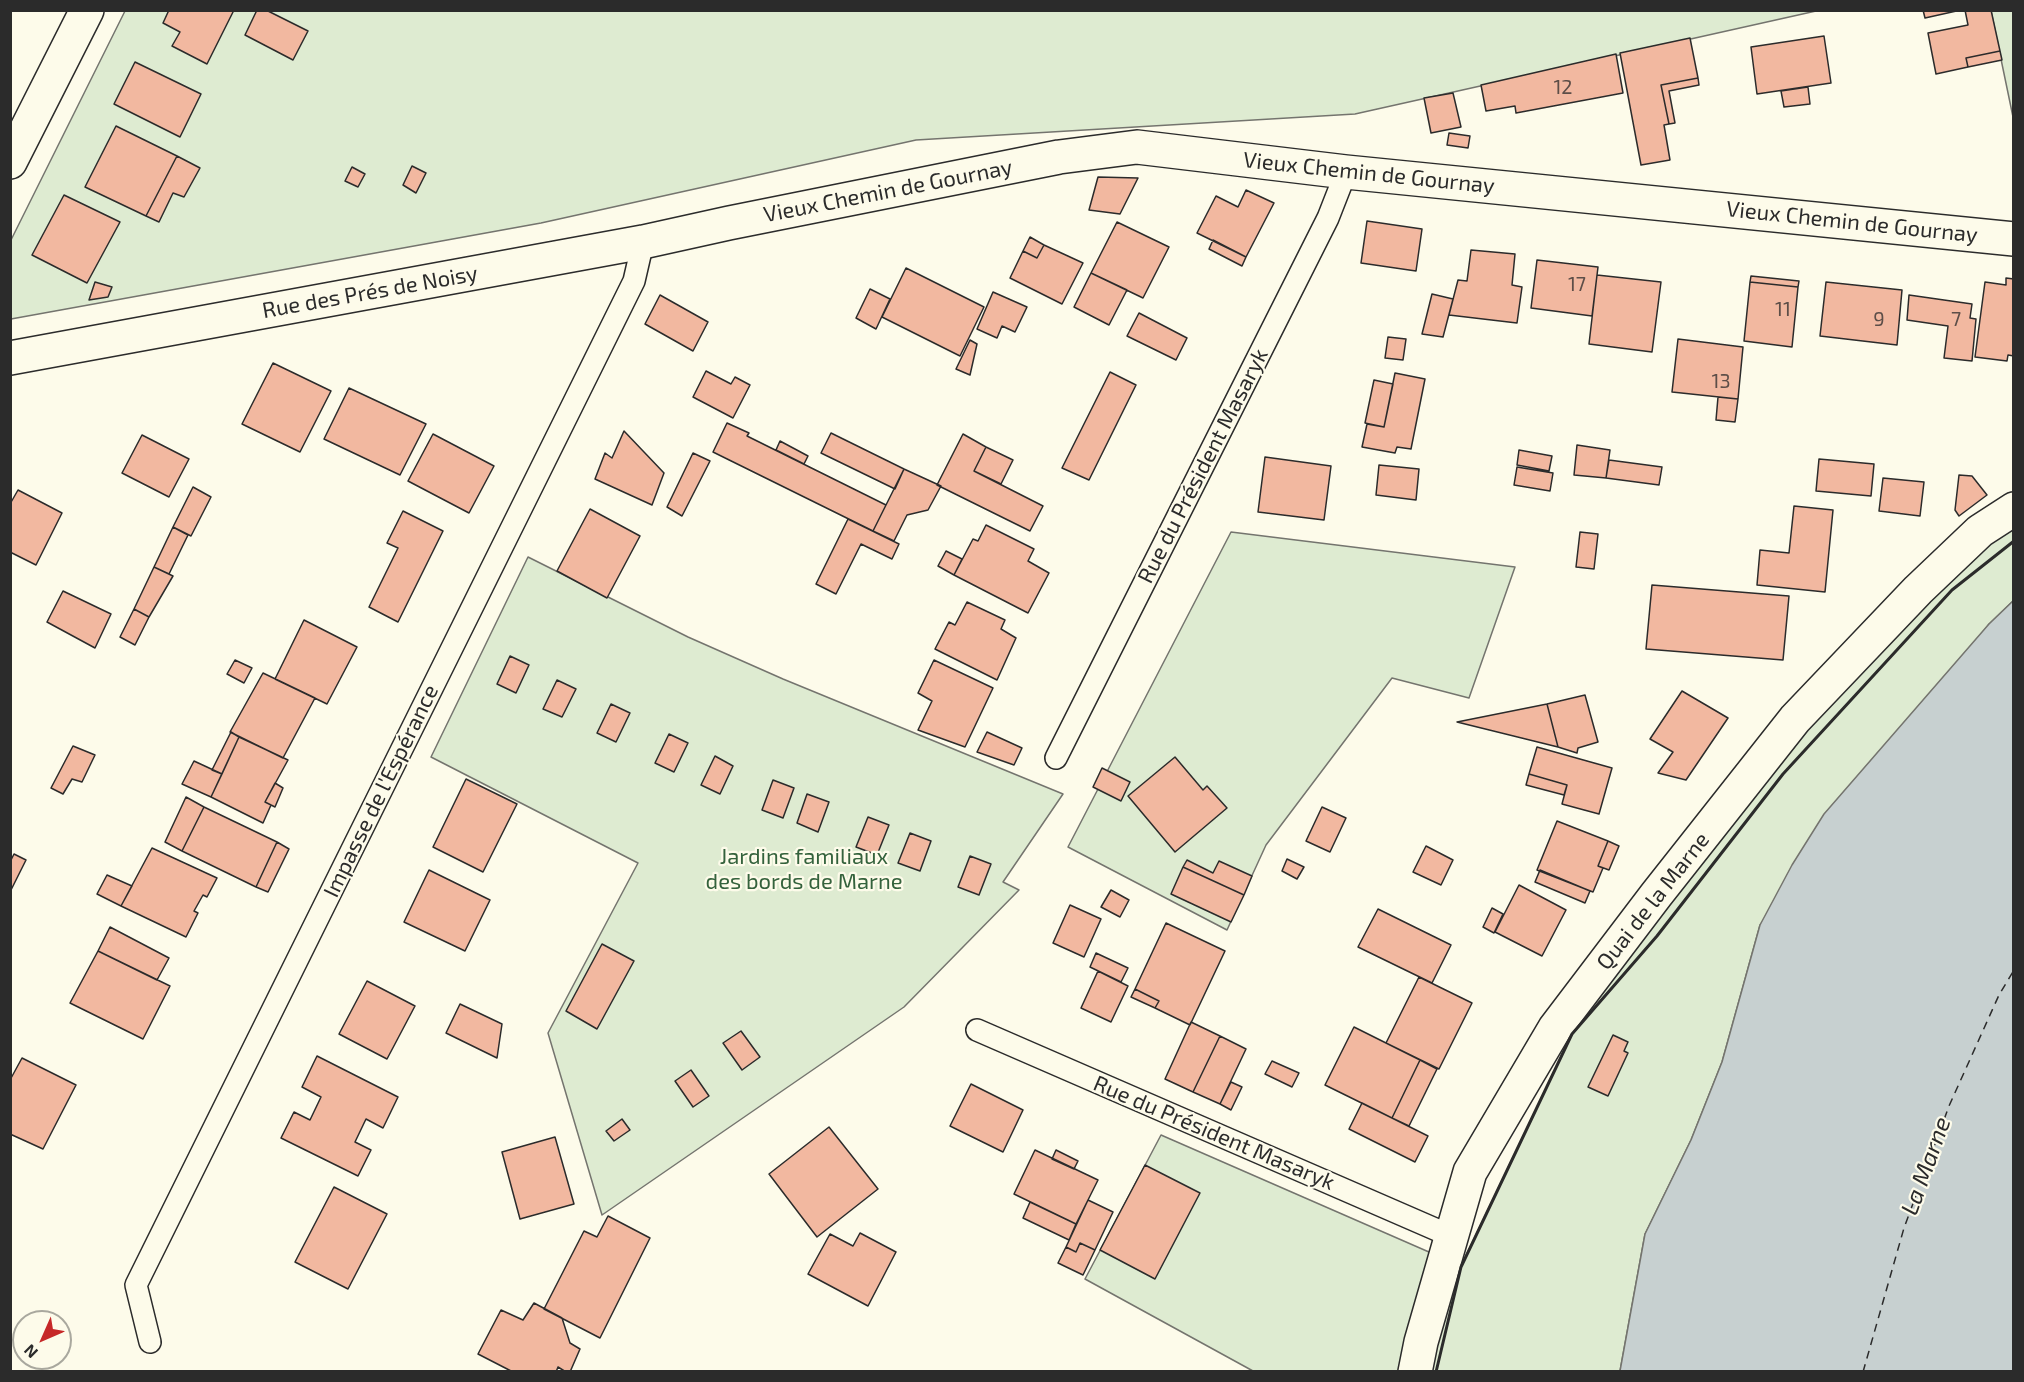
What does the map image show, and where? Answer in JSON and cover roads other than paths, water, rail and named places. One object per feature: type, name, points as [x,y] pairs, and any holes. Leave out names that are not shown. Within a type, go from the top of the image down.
[{"type":"street","points":[[10,162],[87,10]]},
{"type":"street","name":"Vieux Chemin de Gournay","points":[[729,223],[1059,157],[1137,147],[1346,172],[2013,238]]},
{"type":"street","name":"Rue des Prés de Noisy","points":[[10,358],[643,242],[729,223]]},
{"type":"street","name":"Quai de la Marne","points":[[1415,1371],[1421,1342],[1470,1172],[1555,1028],[1656,895],[1795,719],[1918,590],[1980,531],[2013,509]]},
{"type":"lane","name":"Rue du Président Masaryk","points":[[1056,758],[1328,218],[1346,172]]},
{"type":"lane","name":"Impasse de l'Espérance","points":[[150,1342],[136,1284],[634,281],[643,242]]},
{"type":"lane","name":"Rue du Président Masaryk","points":[[977,1030],[1451,1236]]},
{"type":"water","name":"La Marne","points":[[2013,601],[2013,1371],[1620,1371],[1645,1234],[1691,1140],[1722,1062],[1760,925],[1792,865],[1824,814],[1989,624]]},
{"type":"park label","name":"Jardins familiaux des bords de Marne","points":[[804,870]]}]
